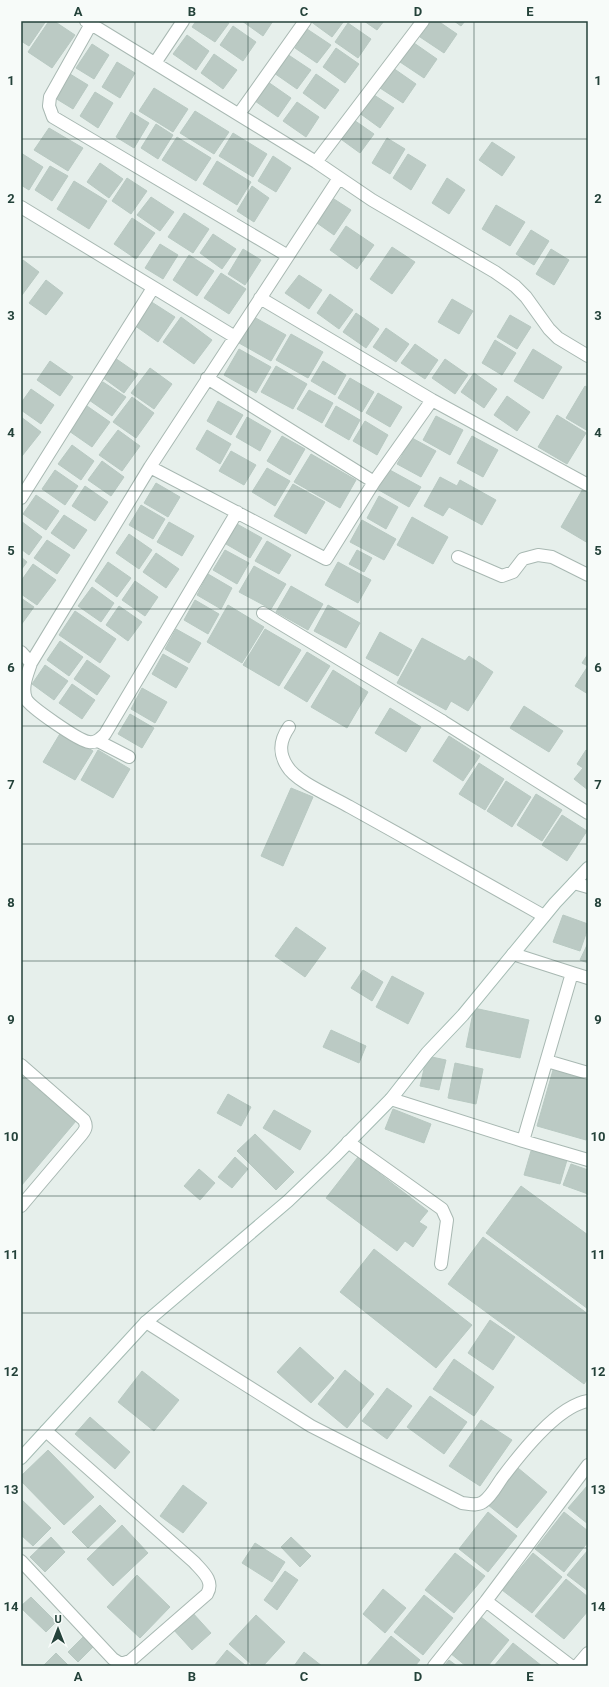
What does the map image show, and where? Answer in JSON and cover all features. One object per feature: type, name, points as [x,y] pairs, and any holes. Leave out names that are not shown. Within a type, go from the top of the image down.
[{"type":"street","points":[[155,63],[182,21]]},
{"type":"street","points":[[239,114],[305,21]]},
{"type":"street","points":[[316,162],[424,21]]},
{"type":"street","points":[[288,256],[53,117],[49,106],[50,97],[88,23],[239,114],[316,162],[372,200],[495,272],[515,286],[526,297],[549,329],[558,338],[588,356]]},
{"type":"street","points":[[129,757],[98,741],[91,742],[74,735],[34,708],[26,699],[24,688],[31,663],[150,467],[339,178]]},
{"type":"street","points":[[21,207],[235,337]]},
{"type":"street","points":[[21,498],[153,288]]},
{"type":"street","points":[[260,298],[432,400],[588,485]]},
{"type":"street","points":[[207,378],[374,482]]},
{"type":"street","points":[[150,467],[326,559],[374,482],[432,400]]},
{"type":"street","points":[[98,741],[109,727],[237,512]]},
{"type":"street","points":[[458,557],[502,576],[513,572],[523,559],[538,555],[552,557],[588,575]]},
{"type":"street","points":[[263,613],[442,721],[588,813]]},
{"type":"street","points":[[21,652],[31,663]]},
{"type":"street","points":[[289,727],[283,736],[280,750],[287,767],[297,778],[544,916]]},
{"type":"street","points":[[21,1458],[146,1322],[288,1201],[391,1099],[427,1053],[463,1016],[544,916],[588,868]]},
{"type":"street","points":[[574,883],[588,887]]},
{"type":"street","points":[[513,954],[588,978]]},
{"type":"street","points":[[523,1141],[572,973]]},
{"type":"street","points":[[547,1061],[588,1072]]},
{"type":"street","points":[[21,1065],[84,1120],[86,1126],[82,1134],[21,1206]]},
{"type":"street","points":[[391,1099],[588,1160]]},
{"type":"street","points":[[348,1142],[442,1209],[447,1220],[441,1264]]},
{"type":"street","points":[[146,1322],[311,1426],[462,1503],[473,1505],[485,1501],[521,1453],[539,1433],[570,1408],[582,1402],[588,1401]]},
{"type":"street","points":[[21,1561],[113,1659],[121,1664],[132,1664],[207,1594],[210,1586],[209,1580],[204,1572],[194,1562],[46,1431]]},
{"type":"street","points":[[434,1666],[486,1601],[588,1465]]},
{"type":"street","points":[[486,1601],[571,1666]]},
{"type":"street","points":[[577,1666],[588,1653]]},
{"type":"building","points":[[21,21],[46,21],[29,46],[21,41]]},
{"type":"building","points":[[49,21],[54,21],[75,35],[52,68],[28,52]]},
{"type":"building","points":[[196,21],[225,21],[229,23],[215,42],[192,27]]},
{"type":"building","points":[[242,21],[273,21],[263,36]]},
{"type":"building","points":[[310,21],[344,21],[332,37]]},
{"type":"building","points":[[364,21],[384,21],[377,30]]},
{"type":"building","points":[[431,21],[438,21],[457,34],[444,53],[420,37]]},
{"type":"building","points":[[454,21],[465,21],[461,26]]},
{"type":"building","points":[[348,23],[371,39],[358,58],[335,42]]},
{"type":"building","points":[[233,26],[256,42],[243,61],[220,45]]},
{"type":"building","points":[[307,29],[331,45],[317,63],[295,48]]},
{"type":"building","points":[[187,35],[209,51],[196,70],[173,54]]},
{"type":"building","points":[[414,43],[437,59],[424,78],[400,62]]},
{"type":"building","points":[[92,44],[109,55],[94,79],[76,68]]},
{"type":"building","points":[[336,48],[359,64],[345,83],[323,67]]},
{"type":"building","points":[[214,54],[237,70],[223,89],[201,73]]},
{"type":"building","points":[[287,54],[311,70],[297,89],[274,73]]},
{"type":"building","points":[[117,62],[135,73],[120,98],[102,87]]},
{"type":"building","points":[[393,68],[416,84],[403,103],[380,88]]},
{"type":"building","points":[[70,74],[88,85],[73,109],[55,98]]},
{"type":"building","points":[[316,74],[339,90],[325,109],[303,93]]},
{"type":"building","points":[[268,82],[291,98],[278,117],[255,101]]},
{"type":"building","points":[[154,88],[188,109],[173,132],[139,111]]},
{"type":"building","points":[[95,92],[113,103],[98,128],[80,116]]},
{"type":"building","points":[[371,93],[394,108],[380,128],[358,112]]},
{"type":"building","points":[[297,102],[319,117],[306,137],[283,121]]},
{"type":"building","points":[[195,111],[229,132],[214,154],[180,133]]},
{"type":"building","points":[[131,112],[149,123],[134,148],[116,137]]},
{"type":"building","points":[[351,118],[374,134],[360,153],[338,137]]},
{"type":"building","points":[[156,124],[173,135],[158,159],[141,148]]},
{"type":"building","points":[[49,128],[83,148],[68,171],[34,150]]},
{"type":"building","points":[[233,133],[267,154],[253,177],[219,156]]},
{"type":"building","points":[[177,137],[211,158],[196,181],[162,160]]},
{"type":"building","points":[[387,138],[405,149],[390,174],[372,163]]},
{"type":"building","points":[[492,142],[515,157],[502,176],[479,160]]},
{"type":"building","points":[[21,153],[43,167],[29,190],[21,185]]},
{"type":"building","points":[[408,154],[426,165],[411,190],[393,178]]},
{"type":"building","points":[[273,156],[291,168],[276,192],[258,181]]},
{"type":"building","points":[[217,161],[251,182],[237,205],[203,184]]},
{"type":"building","points":[[100,163],[123,179],[109,198],[87,182]]},
{"type":"building","points":[[50,166],[68,176],[52,201],[35,190]]},
{"type":"building","points":[[127,178],[147,191],[131,214],[112,201]]},
{"type":"building","points":[[447,178],[465,190],[449,214],[432,203]]},
{"type":"building","points":[[74,181],[107,201],[89,229],[57,209]]},
{"type":"building","points":[[252,186],[269,198],[254,222],[237,211]]},
{"type":"building","points":[[151,197],[174,212],[160,231],[137,215]]},
{"type":"building","points":[[334,199],[351,210],[334,235],[317,223]]},
{"type":"building","points":[[496,205],[525,222],[510,246],[482,229]]},
{"type":"building","points":[[184,213],[209,229],[193,253],[168,237]]},
{"type":"building","points":[[132,218],[155,233],[136,259],[114,244]]},
{"type":"building","points":[[346,226],[374,245],[357,269],[330,250]]},
{"type":"building","points":[[531,230],[549,241],[534,265],[516,254]]},
{"type":"building","points":[[213,234],[236,249],[222,269],[200,253]]},
{"type":"building","points":[[160,244],[178,255],[163,279],[145,268]]},
{"type":"building","points":[[392,247],[415,262],[392,294],[370,279]]},
{"type":"building","points":[[243,249],[261,260],[245,285],[228,274]]},
{"type":"building","points":[[551,249],[569,260],[554,285],[536,274]]},
{"type":"building","points":[[189,255],[214,271],[197,296],[173,280]]},
{"type":"building","points":[[23,260],[39,272],[22,295],[21,262]]},
{"type":"building","points":[[221,273],[246,289],[229,314],[204,298]]},
{"type":"building","points":[[299,275],[322,290],[309,309],[285,293]]},
{"type":"building","points":[[46,280],[63,293],[46,315],[29,303]]},
{"type":"building","points":[[330,294],[353,310],[339,329],[317,313]]},
{"type":"building","points":[[452,299],[473,311],[459,334],[438,322]]},
{"type":"building","points":[[150,301],[175,317],[158,342],[134,325]]},
{"type":"building","points":[[356,313],[379,329],[366,348],[343,332]]},
{"type":"building","points":[[510,315],[531,327],[517,349],[497,337]]},
{"type":"building","points":[[181,317],[212,340],[194,364],[163,342]]},
{"type":"building","points":[[254,317],[286,335],[271,361],[239,343]]},
{"type":"building","points":[[386,328],[409,344],[396,362],[373,347]]},
{"type":"building","points":[[291,334],[323,352],[308,378],[276,360]]},
{"type":"building","points":[[495,340],[516,353],[502,375],[482,363]]},
{"type":"building","points":[[415,344],[438,360],[425,379],[401,363]]},
{"type":"building","points":[[239,349],[271,367],[256,393],[224,375]]},
{"type":"building","points":[[533,349],[562,367],[543,399],[514,381]]},
{"type":"building","points":[[115,358],[138,374],[124,393],[102,377]]},
{"type":"building","points":[[445,359],[468,375],[455,394],[432,378]]},
{"type":"building","points":[[50,361],[73,377],[60,396],[37,380]]},
{"type":"building","points":[[323,361],[346,375],[335,395],[311,381]]},
{"type":"building","points":[[276,366],[307,384],[293,409],[261,392]]},
{"type":"building","points":[[150,368],[172,384],[154,409],[131,393]]},
{"type":"building","points":[[474,373],[497,389],[484,408],[461,392]]},
{"type":"building","points":[[350,378],[374,392],[362,412],[338,398]]},
{"type":"building","points":[[103,382],[126,397],[112,416],[89,400]]},
{"type":"building","points":[[585,386],[588,388],[588,431],[566,418]]},
{"type":"building","points":[[31,389],[54,405],[41,424],[21,410],[21,403]]},
{"type":"building","points":[[309,390],[333,403],[322,423],[297,409]]},
{"type":"building","points":[[378,393],[402,407],[390,427],[366,413]]},
{"type":"building","points":[[507,396],[530,412],[517,431],[494,415]]},
{"type":"building","points":[[132,397],[154,413],[136,438],[113,422]]},
{"type":"building","points":[[218,401],[243,415],[231,435],[207,421]]},
{"type":"building","points":[[87,406],[110,422],[92,447],[69,431]]},
{"type":"building","points":[[336,406],[360,420],[349,440],[325,426]]},
{"type":"building","points":[[557,415],[586,433],[567,464],[538,447]]},
{"type":"building","points":[[436,416],[463,430],[450,455],[423,440]]},
{"type":"building","points":[[21,417],[41,432],[22,456],[21,455]]},
{"type":"building","points":[[247,417],[271,431],[260,451],[236,437]]},
{"type":"building","points":[[365,421],[388,435],[377,455],[353,441]]},
{"type":"building","points":[[118,430],[140,446],[122,471],[99,455]]},
{"type":"building","points":[[207,430],[231,444],[220,464],[196,449]]},
{"type":"building","points":[[282,436],[305,449],[290,475],[267,461]]},
{"type":"building","points":[[472,436],[498,450],[483,477],[457,463]]},
{"type":"building","points":[[412,438],[436,451],[421,477],[397,464]]},
{"type":"building","points":[[72,445],[94,461],[81,480],[58,464]]},
{"type":"building","points":[[231,451],[256,465],[244,485],[219,471]]},
{"type":"building","points":[[311,454],[356,480],[340,508],[294,482]]},
{"type":"building","points":[[102,461],[124,477],[111,496],[88,480]]},
{"type":"building","points":[[267,468],[290,481],[275,506],[252,492]]},
{"type":"building","points":[[388,469],[421,487],[409,507],[377,489]]},
{"type":"building","points":[[55,470],[78,486],[65,505],[42,489]]},
{"type":"building","points":[[440,477],[457,486],[460,480],[496,500],[482,525],[449,507],[443,516],[424,506]]},
{"type":"building","points":[[156,483],[180,497],[168,517],[144,503]]},
{"type":"building","points":[[293,484],[325,502],[306,534],[274,516]]},
{"type":"building","points":[[85,486],[108,502],[95,521],[72,506]]},
{"type":"building","points":[[584,487],[588,490],[588,543],[561,527]]},
{"type":"building","points":[[36,495],[59,511],[46,530],[23,514]]},
{"type":"building","points":[[379,496],[398,507],[386,529],[367,518]]},
{"type":"building","points":[[141,505],[165,519],[153,539],[129,525]]},
{"type":"building","points":[[64,515],[87,530],[74,549],[51,533]]},
{"type":"building","points":[[412,517],[448,537],[433,564],[397,545]]},
{"type":"building","points":[[362,520],[396,539],[384,560],[350,542]]},
{"type":"building","points":[[21,521],[42,537],[29,555],[21,549]]},
{"type":"building","points":[[169,522],[194,536],[182,556],[157,542]]},
{"type":"building","points":[[237,524],[262,538],[250,558],[226,544]]},
{"type":"building","points":[[129,534],[152,550],[139,569],[116,553]]},
{"type":"building","points":[[47,540],[70,555],[57,574],[34,558]]},
{"type":"building","points":[[267,541],[291,555],[279,574],[255,561]]},
{"type":"building","points":[[225,550],[249,563],[237,584],[213,570]]},
{"type":"building","points":[[357,550],[372,558],[364,572],[349,564]]},
{"type":"building","points":[[156,553],[179,569],[166,588],[143,572]]},
{"type":"building","points":[[21,557],[27,562],[21,570]]},
{"type":"building","points":[[108,562],[131,578],[117,597],[95,581]]},
{"type":"building","points":[[338,562],[371,580],[358,603],[325,585]]},
{"type":"building","points":[[33,564],[56,580],[37,605],[21,594],[21,581]]},
{"type":"building","points":[[254,566],[286,584],[271,609],[239,592]]},
{"type":"building","points":[[208,574],[232,588],[221,609],[197,595]]},
{"type":"building","points":[[135,581],[158,597],[145,616],[122,600]]},
{"type":"building","points":[[291,586],[323,604],[308,630],[276,612]]},
{"type":"building","points":[[92,587],[114,603],[101,622],[78,606]]},
{"type":"building","points":[[21,598],[34,607],[21,625]]},
{"type":"building","points":[[195,600],[219,614],[208,634],[184,620]]},
{"type":"building","points":[[228,605],[264,627],[242,663],[207,642]]},
{"type":"building","points":[[328,605],[360,623],[346,648],[314,631]]},
{"type":"building","points":[[119,606],[142,622],[128,641],[106,625]]},
{"type":"building","points":[[75,611],[116,639],[100,663],[59,635]]},
{"type":"building","points":[[176,629],[201,643],[189,663],[165,649]]},
{"type":"building","points":[[265,629],[301,650],[279,686],[243,665]]},
{"type":"building","points":[[380,632],[412,650],[398,676],[366,658]]},
{"type":"building","points":[[422,638],[465,661],[469,656],[493,672],[468,711],[451,701],[446,710],[397,683]]},
{"type":"building","points":[[60,641],[83,657],[69,676],[47,660]]},
{"type":"building","points":[[307,652],[330,666],[307,702],[284,688]]},
{"type":"building","points":[[163,654],[188,668],[176,688],[152,674]]},
{"type":"building","points":[[588,654],[588,666],[582,663]]},
{"type":"building","points":[[87,660],[110,676],[97,695],[74,679]]},
{"type":"building","points":[[45,665],[68,681],[54,700],[32,684]]},
{"type":"building","points":[[588,666],[588,694],[575,686]]},
{"type":"building","points":[[333,670],[368,692],[347,728],[311,707]]},
{"type":"building","points":[[72,684],[95,700],[82,719],[59,703]]},
{"type":"building","points":[[142,688],[167,702],[155,723],[131,709]]},
{"type":"building","points":[[524,706],[563,731],[549,752],[510,728]]},
{"type":"building","points":[[390,708],[421,727],[406,752],[375,733]]},
{"type":"building","points":[[130,714],[154,728],[142,748],[118,734]]},
{"type":"building","points":[[61,732],[93,751],[75,780],[43,762]]},
{"type":"building","points":[[449,736],[480,756],[463,781],[433,761]]},
{"type":"building","points":[[98,750],[130,769],[113,798],[81,780]]},
{"type":"building","points":[[586,750],[588,751],[588,790],[574,779],[583,768],[577,764]]},
{"type":"building","points":[[479,763],[504,779],[485,810],[459,794]]},
{"type":"building","points":[[506,781],[531,797],[512,827],[487,811]]},
{"type":"building","points":[[291,788],[313,797],[283,866],[261,856]]},
{"type":"building","points":[[536,794],[562,810],[542,841],[517,825]]},
{"type":"building","points":[[562,815],[587,831],[567,861],[542,845]]},
{"type":"building","points":[[563,915],[588,924],[580,951],[553,942]]},
{"type":"building","points":[[296,927],[326,948],[305,977],[275,956]]},
{"type":"building","points":[[588,943],[588,963],[580,960]]},
{"type":"building","points":[[363,970],[383,982],[372,1001],[351,988]]},
{"type":"building","points":[[392,976],[424,993],[408,1024],[376,1007]]},
{"type":"building","points":[[474,1008],[529,1020],[520,1058],[466,1047]]},
{"type":"building","points":[[331,1030],[366,1046],[359,1063],[323,1047]]},
{"type":"building","points":[[427,1056],[446,1060],[439,1090],[420,1086]]},
{"type":"building","points":[[455,1063],[483,1069],[476,1104],[448,1098]]},
{"type":"building","points":[[553,1070],[588,1080],[588,1133],[586,1140],[537,1126]]},
{"type":"building","points":[[21,1075],[76,1121],[21,1186]]},
{"type":"building","points":[[228,1094],[251,1107],[241,1126],[217,1113]]},
{"type":"building","points":[[393,1109],[431,1124],[424,1143],[385,1129]]},
{"type":"building","points":[[274,1110],[311,1131],[300,1150],[263,1128]]},
{"type":"building","points":[[255,1134],[294,1172],[276,1190],[237,1151]]},
{"type":"building","points":[[531,1151],[567,1160],[560,1184],[524,1175]]},
{"type":"building","points":[[235,1157],[248,1169],[232,1188],[218,1177]]},
{"type":"building","points":[[358,1157],[428,1211],[419,1222],[427,1227],[413,1247],[405,1241],[397,1251],[326,1198]]},
{"type":"building","points":[[571,1164],[588,1170],[588,1194],[563,1185]]},
{"type":"building","points":[[199,1169],[215,1183],[200,1200],[184,1186]]},
{"type":"building","points":[[521,1186],[588,1235],[588,1309],[486,1233]]},
{"type":"building","points":[[483,1237],[588,1314],[588,1378],[584,1384],[448,1284]]},
{"type":"building","points":[[374,1249],[472,1325],[436,1368],[340,1292]]},
{"type":"building","points":[[490,1320],[515,1337],[493,1370],[468,1353]]},
{"type":"building","points":[[300,1347],[334,1378],[311,1403],[277,1372]]},
{"type":"building","points":[[454,1359],[494,1387],[474,1416],[433,1389]]},
{"type":"building","points":[[345,1370],[374,1394],[347,1428],[318,1404]]},
{"type":"building","points":[[142,1371],[179,1400],[154,1431],[118,1402]]},
{"type":"building","points":[[387,1388],[412,1406],[387,1439],[362,1421]]},
{"type":"building","points":[[430,1396],[467,1422],[444,1454],[407,1427]]},
{"type":"building","points":[[90,1417],[130,1452],[115,1469],[75,1434]]},
{"type":"building","points":[[481,1420],[512,1440],[480,1486],[449,1466]]},
{"type":"building","points":[[48,1450],[94,1497],[64,1525],[21,1481],[21,1476]]},
{"type":"building","points":[[518,1468],[547,1492],[517,1528],[488,1505]]},
{"type":"building","points":[[183,1485],[207,1503],[183,1533],[160,1516]]},
{"type":"building","points":[[588,1485],[588,1524],[568,1508]]},
{"type":"building","points":[[21,1499],[51,1528],[33,1546],[21,1535]]},
{"type":"building","points":[[100,1505],[116,1521],[88,1548],[72,1532]]},
{"type":"building","points":[[488,1512],[517,1536],[488,1572],[459,1549]]},
{"type":"building","points":[[564,1512],[588,1531],[588,1542],[564,1572],[535,1549]]},
{"type":"building","points":[[122,1525],[148,1553],[113,1586],[87,1559]]},
{"type":"building","points":[[51,1537],[65,1552],[45,1572],[30,1557]]},
{"type":"building","points":[[291,1537],[311,1556],[300,1567],[281,1547]]},
{"type":"building","points":[[255,1543],[285,1562],[272,1582],[242,1563]]},
{"type":"building","points":[[588,1550],[588,1591],[567,1575]]},
{"type":"building","points":[[455,1553],[485,1576],[454,1613],[425,1590]]},
{"type":"building","points":[[533,1553],[562,1577],[532,1613],[502,1590]]},
{"type":"building","points":[[285,1571],[298,1580],[277,1610],[264,1600]]},
{"type":"building","points":[[137,1575],[170,1607],[140,1638],[107,1607]]},
{"type":"building","points":[[566,1579],[588,1597],[588,1611],[564,1639],[535,1616]]},
{"type":"building","points":[[383,1589],[406,1608],[385,1633],[363,1614]]},
{"type":"building","points":[[424,1595],[453,1618],[423,1655],[394,1632]]},
{"type":"building","points":[[31,1597],[56,1622],[46,1632],[21,1608],[21,1606]]},
{"type":"building","points":[[191,1611],[211,1633],[192,1650],[172,1628]]},
{"type":"building","points":[[256,1615],[285,1642],[263,1666],[253,1666],[229,1644]]},
{"type":"building","points":[[480,1616],[509,1640],[488,1666],[466,1666],[450,1653]]},
{"type":"building","points":[[391,1636],[420,1660],[415,1666],[366,1666]]},
{"type":"building","points":[[83,1637],[93,1647],[78,1662],[68,1652]]},
{"type":"building","points":[[513,1643],[542,1666],[494,1666]]},
{"type":"building","points":[[227,1650],[246,1666],[214,1666]]},
{"type":"building","points":[[304,1652],[322,1666],[294,1666]]},
{"type":"building","points":[[56,1653],[69,1666],[43,1666]]},
{"type":"building","points":[[449,1660],[457,1666],[444,1666]]}]
